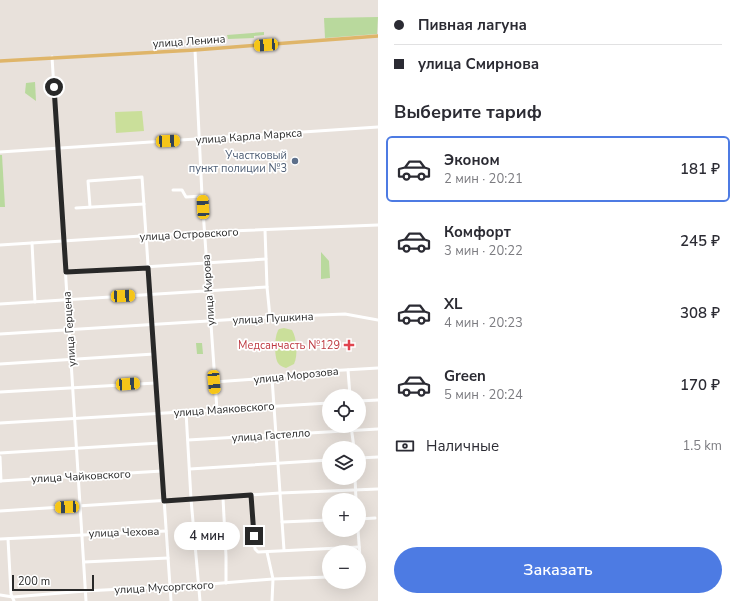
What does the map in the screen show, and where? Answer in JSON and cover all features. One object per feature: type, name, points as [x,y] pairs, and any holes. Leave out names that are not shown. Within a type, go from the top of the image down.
[{"type":"main road","name":"улица Ленина","points":[[0,61],[195,50],[378,36]]},
{"type":"street","name":"улица Кирова","points":[[195,50],[204,232],[217,410]]},
{"type":"street","name":"улица Герцена","points":[[52,57],[86,601]]},
{"type":"street","name":"улица Карла Маркса","points":[[0,152],[200,140],[378,127]]},
{"type":"street","points":[[90,207],[88,181],[142,177],[170,601]]},
{"type":"street","points":[[173,190],[182,190],[186,197],[202,196]]},
{"type":"street","points":[[76,208],[144,204]]},
{"type":"street","name":"улица Островского","points":[[0,245],[204,232],[378,225]]},
{"type":"street","points":[[265,230],[267,287],[270,317]]},
{"type":"street","points":[[32,243],[35,302]]},
{"type":"street","points":[[66,272],[148,268],[266,259]]},
{"type":"street","points":[[0,304],[267,287]]},
{"type":"street","name":"улица Пушкина","points":[[0,334],[211,322],[270,317],[345,314],[378,320]]},
{"type":"street","points":[[0,364],[154,354]]},
{"type":"street","name":"улица Морозова","points":[[214,382],[272,378],[310,372],[378,368]]},
{"type":"street","points":[[348,370],[349,389]]},
{"type":"street","points":[[272,378],[284,550]]},
{"type":"street","points":[[0,392],[156,383]]},
{"type":"street","points":[[366,401],[378,400]]},
{"type":"street","name":"улица Маяковского","points":[[0,423],[322,403]]},
{"type":"street","points":[[186,412],[191,499],[200,601]]},
{"type":"street","name":"улица Гастелло","points":[[366,429],[378,429]]},
{"type":"street","name":"улица Гастелло","points":[[188,440],[322,432]]},
{"type":"street","points":[[0,453],[160,443]]},
{"type":"street","points":[[0,456],[1,481]]},
{"type":"street","points":[[366,458],[378,457]]},
{"type":"street","points":[[190,469],[322,460]]},
{"type":"street","name":"улица Чайковского","points":[[1,481],[162,471]]},
{"type":"street","points":[[356,485],[356,493]]},
{"type":"street","points":[[0,511],[223,498],[280,493],[378,489]]},
{"type":"street","points":[[251,495],[255,549],[258,552],[322,548]]},
{"type":"street","points":[[223,498],[226,583]]},
{"type":"street","points":[[366,519],[375,518]]},
{"type":"street","points":[[282,522],[322,520]]},
{"type":"street","name":"улица Чехова","points":[[0,539],[166,531]]},
{"type":"street","points":[[8,539],[11,594],[13,599]]},
{"type":"street","points":[[267,552],[272,579],[272,601]]},
{"type":"street","points":[[84,562],[168,558]]},
{"type":"street","name":"улица Мусоргского","points":[[0,595],[13,599],[85,591],[322,577]]},
{"type":"green space","points":[[378,17],[377,34],[325,38],[324,18]]},
{"type":"green space","points":[[264,32],[264,35],[254,36],[254,38],[228,39],[227,35]]},
{"type":"green space","points":[[35,82],[36,101],[25,93],[26,83]]},
{"type":"green space","points":[[142,111],[144,131],[116,133],[115,112]]},
{"type":"green space","points":[[0,155],[2,155],[5,207],[0,207]]},
{"type":"green space","points":[[321,252],[329,261],[330,278],[321,279]]},
{"type":"green space","points":[[284,328],[292,330],[294,333],[296,347],[294,364],[286,368],[278,363],[275,351],[277,332],[279,329]]},
{"type":"green space","points":[[196,343],[202,343],[203,354],[197,354]]},
{"type":"place","name":"Участковый пункт полиции №3","points":[[295,161]]},
{"type":"place","name":"Медсанчасть №129","points":[[349,345]]},
{"type":"route","points":[[54,87],[66,272],[148,268],[164,501],[251,495],[254,536]]}]
